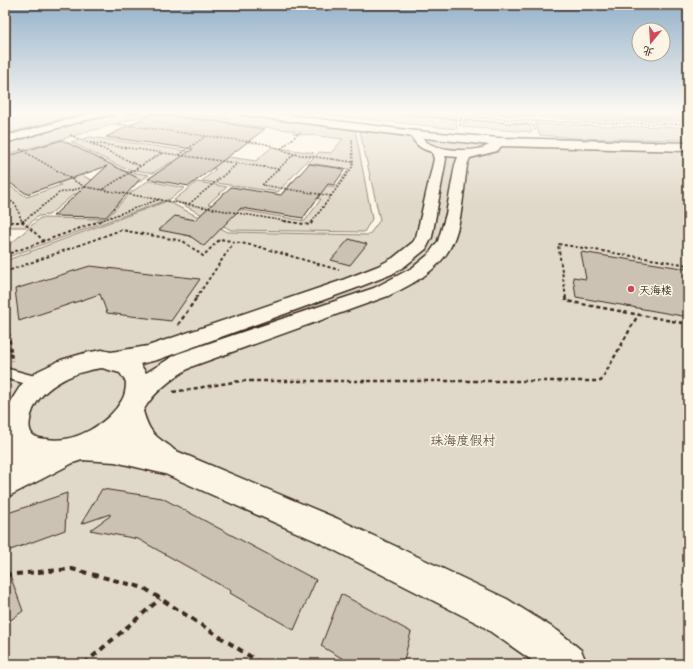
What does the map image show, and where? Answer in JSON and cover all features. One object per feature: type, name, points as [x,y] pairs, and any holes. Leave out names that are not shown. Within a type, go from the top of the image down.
[{"type":"main road","points":[[421,143],[437,150],[470,154],[491,150],[495,148],[498,143]]},
{"type":"main road","points":[[545,143],[688,147]]},
{"type":"main road","points":[[437,150],[440,159],[426,229],[420,245],[399,262],[367,278],[149,354],[113,360],[96,360],[77,364],[52,375],[40,383],[27,397],[18,412],[15,431],[19,439],[26,447],[37,452],[52,453],[75,449],[115,449],[167,461],[202,474],[327,530],[494,612],[544,645],[567,664]]},
{"type":"main road","points":[[5,483],[102,437],[118,424],[149,383],[160,374],[185,360],[381,292],[402,282],[423,268],[440,251],[446,242],[450,230],[461,165],[465,156],[470,154]]},
{"type":"main road","points":[[113,360],[124,363],[132,369],[137,377],[139,387],[133,404],[135,431],[145,445],[167,461]]},
{"type":"main road","points":[[5,465],[14,453],[19,439]]},
{"type":"lane","points":[[10,374],[40,383]]},
{"type":"path","points":[[89,143],[140,166]]},
{"type":"path","points":[[94,143],[278,169]]},
{"type":"path","points":[[178,155],[196,143]]},
{"type":"path","points":[[260,143],[294,154],[353,162]]},
{"type":"path","points":[[281,149],[287,143]]},
{"type":"path","points":[[16,146],[86,187],[310,225],[354,166],[352,143]]},
{"type":"path","points":[[103,190],[162,153]]},
{"type":"path","points":[[294,154],[262,185],[332,196]]},
{"type":"path","points":[[188,204],[237,164]]},
{"type":"path","points":[[5,222],[22,222],[59,193],[86,187]]},
{"type":"path","points":[[5,197],[16,205],[22,222],[45,241]]},
{"type":"path","points":[[5,255],[160,199]]},
{"type":"path","points":[[5,272],[121,230],[183,240],[204,256],[220,239],[256,246],[367,278]]},
{"type":"path","points":[[161,350],[234,242]]},
{"type":"path","points":[[688,265],[558,244],[566,301],[688,324]]},
{"type":"path","points":[[5,298],[10,374]]},
{"type":"path","points":[[133,404],[240,381],[601,381],[638,315]]},
{"type":"path","points":[[5,575],[72,569],[144,588],[262,664]]},
{"type":"path","points":[[84,664],[160,599]]},
{"type":"green space","points":[[5,143],[47,143],[5,155]]},
{"type":"green space","points":[[73,143],[133,143],[256,161],[272,147],[314,153],[278,192],[202,181],[216,169],[171,162],[153,173],[123,168]]},
{"type":"green space","points":[[339,143],[358,143],[372,219],[364,232],[231,230],[174,200],[197,182],[227,187],[208,204],[305,221],[321,199],[282,193],[293,181],[336,187],[349,169],[308,163],[319,152],[331,153]]},
{"type":"green space","name":"珠海度假村","points":[[363,143],[591,143],[688,147],[688,664],[5,664],[5,261],[167,201],[228,232],[369,235],[380,220]]},
{"type":"green space","points":[[35,149],[91,180],[119,170],[149,175],[120,194],[74,194],[49,215],[38,216],[26,227],[5,227],[5,183],[27,197],[61,185],[11,156]]},
{"type":"green space","points":[[148,181],[185,188],[170,199],[5,258],[5,249],[40,218],[106,219],[130,193]]},
{"type":"building","points":[[51,143],[68,143],[140,179],[106,217],[53,216],[107,166],[27,194],[5,180],[5,157]]},
{"type":"building","points":[[151,143],[246,143],[189,186],[148,179],[193,149]]},
{"type":"building","points":[[309,164],[345,169],[334,185],[328,184],[303,218],[241,208],[204,246],[190,236],[159,230],[175,216],[195,220],[231,187],[281,195]]},
{"type":"building","points":[[349,239],[367,244],[350,265],[331,260]]},
{"type":"building","name":"天海楼","points":[[581,252],[688,269],[688,317],[576,297],[573,277],[586,279]]},
{"type":"building","points":[[90,266],[200,279],[171,321],[107,313],[100,294],[19,321],[15,289]]},
{"type":"building","points":[[102,489],[162,498],[316,580],[294,630],[230,593],[231,591],[138,539],[90,530],[110,516],[110,514],[81,524]]},
{"type":"building","points":[[67,493],[65,530],[5,552],[5,514]]},
{"type":"building","points":[[5,567],[7,567],[23,611],[5,624]]},
{"type":"building","points":[[341,594],[411,632],[403,664],[352,664],[321,646]]},
{"type":"place","name":"天海楼","points":[[631,289]]}]
